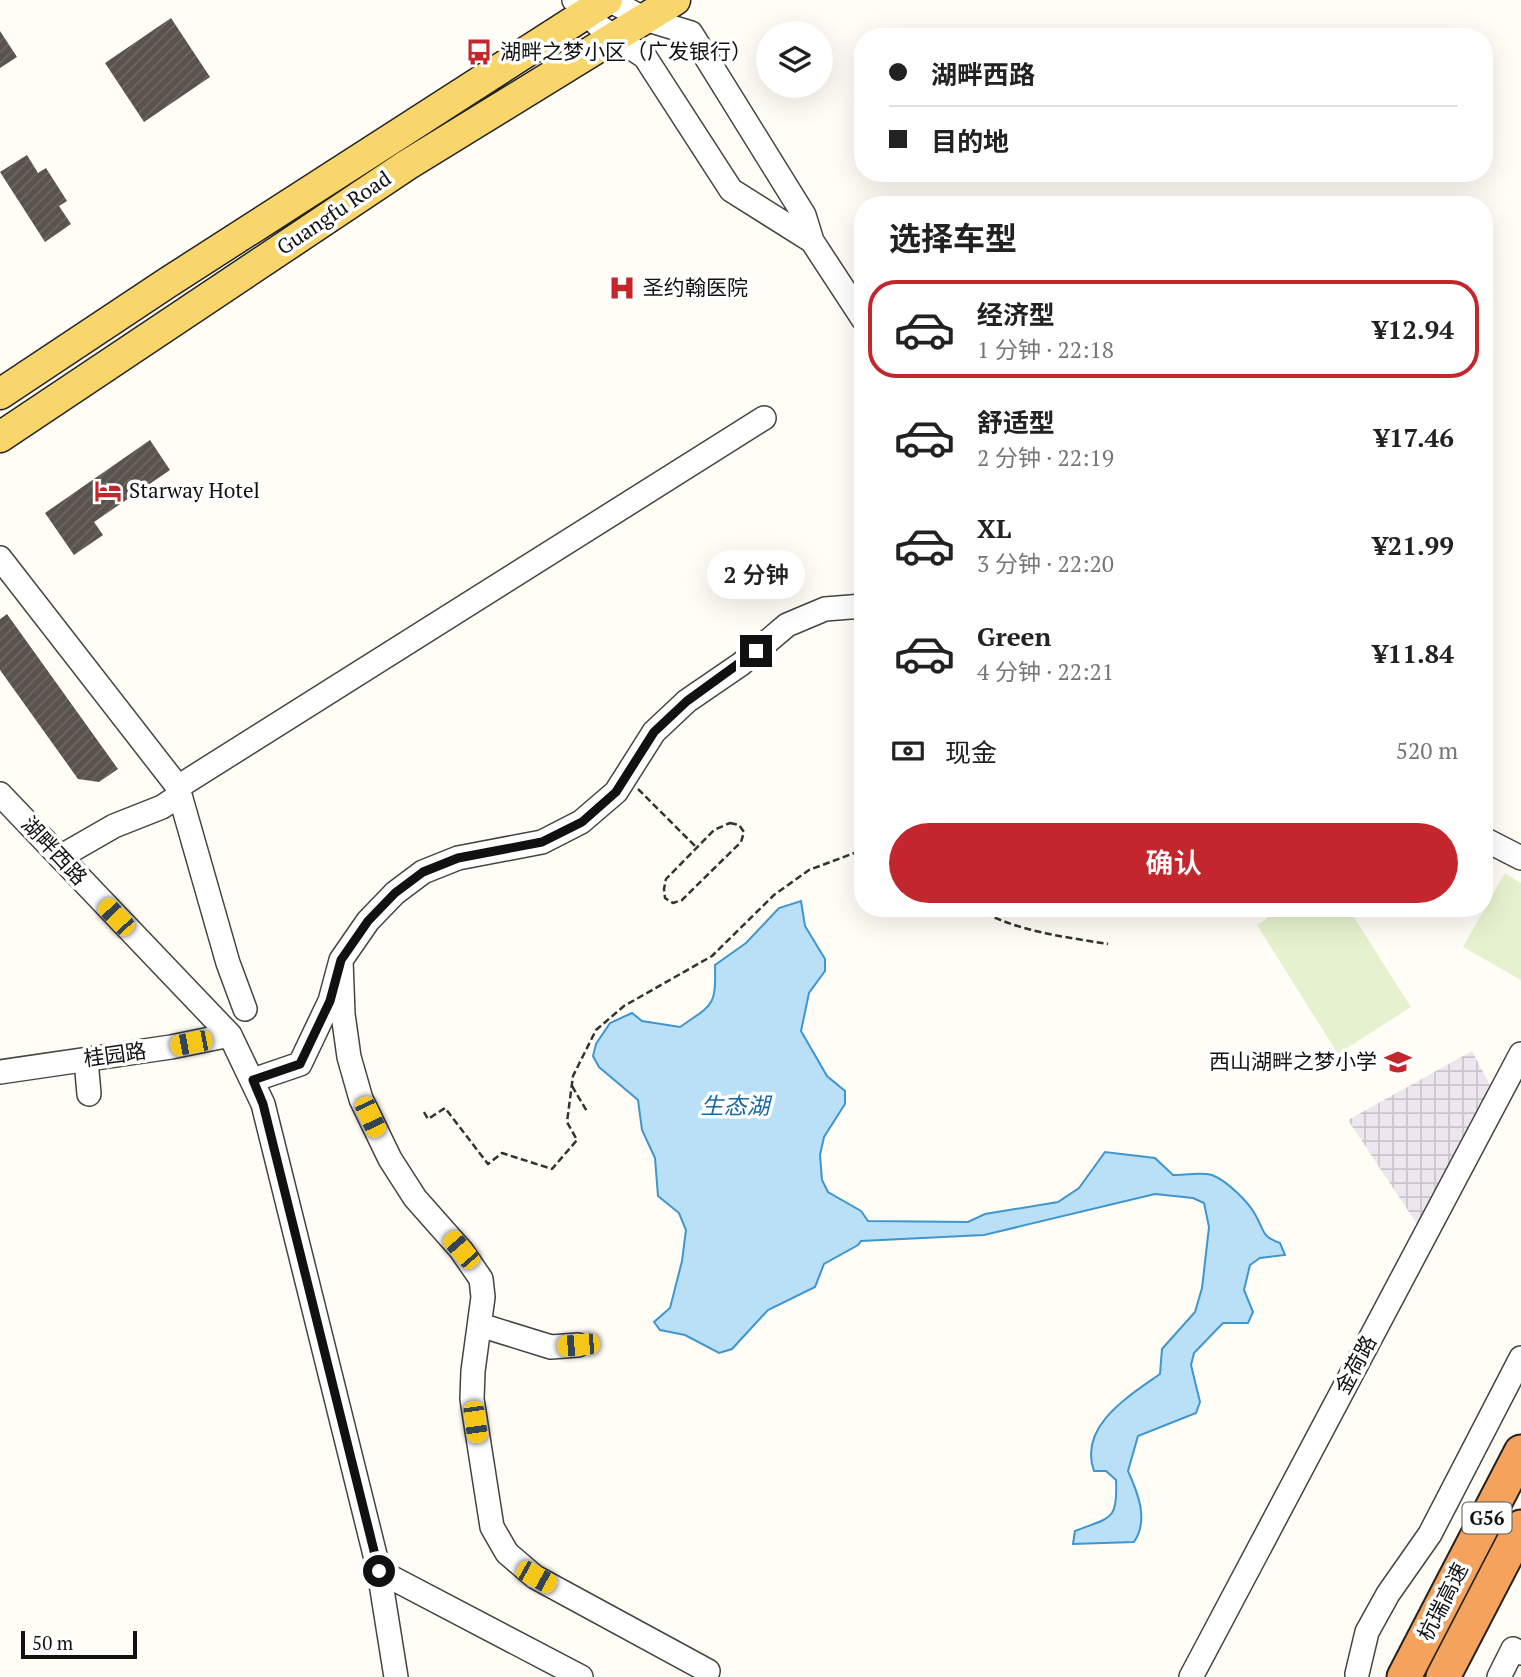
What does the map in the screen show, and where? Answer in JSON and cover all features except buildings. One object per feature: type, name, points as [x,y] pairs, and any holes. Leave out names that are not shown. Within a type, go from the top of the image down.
[{"type":"highway","name":"杭瑞高速","points":[[1404,1677],[1521,1452]]},
{"type":"highway","name":"杭瑞高速","points":[[1443,1677],[1521,1527]]},
{"type":"highway","points":[[1373,1675],[1426,1625],[1455,1579]]},
{"type":"main road","name":"Guangfu Road","points":[[0,437],[407,165],[675,0]]},
{"type":"main road","name":"Guangfu Road","points":[[0,394],[594,3]]},
{"type":"street","points":[[594,3],[691,33],[804,215],[812,241],[854,304]]},
{"type":"street","points":[[594,3],[614,37],[645,57],[731,190],[812,241]]},
{"type":"street","points":[[60,857],[114,826],[162,807],[179,791],[764,418]]},
{"type":"street","points":[[0,558],[179,791],[228,963],[245,1009]]},
{"type":"street","points":[[253,1080],[300,1064],[330,1001],[341,960],[368,921],[395,893],[423,872],[458,858],[542,842],[582,822],[616,792],[654,732],[678,709],[741,664],[788,625],[825,609],[854,607]]},
{"type":"street","name":"湖畔西路","points":[[0,794],[230,1035],[253,1080],[263,1104],[379,1571],[396,1677]]},
{"type":"street","points":[[1493,844],[1521,858]]},
{"type":"street","points":[[341,960],[349,1057],[361,1099],[390,1158],[415,1198],[461,1250],[481,1279],[483,1297],[472,1399],[492,1527],[507,1553],[536,1577],[708,1671]]},
{"type":"street","name":"桂园路","points":[[0,1072],[230,1035]]},
{"type":"street","name":"金荷路","points":[[1191,1677],[1521,1054]]},
{"type":"street","points":[[86,1060],[89,1094]]},
{"type":"street","points":[[480,1325],[551,1348],[578,1345]]},
{"type":"street","points":[[1373,1675],[1367,1632],[1388,1594],[1430,1534],[1521,1358]]},
{"type":"street","points":[[379,1571],[581,1677]]},
{"type":"street","points":[[1499,1677],[1514,1650],[1521,1653]]},
{"type":"path","points":[[625,777],[695,846]]},
{"type":"path","points":[[730,823],[739,825],[744,832],[741,842],[682,900],[673,903],[665,898],[666,879],[695,846],[713,830],[730,823]]},
{"type":"path","points":[[424,1112],[428,1119],[445,1108],[488,1164],[502,1153],[552,1169],[577,1140],[567,1122],[573,1076],[596,1030],[624,1006],[712,956],[774,895],[810,870],[854,853]]},
{"type":"path","points":[[992,917],[1056,936],[1108,944]]},
{"type":"path","points":[[572,1086],[588,1113]]},
{"type":"shaded area","points":[[1472,1051],[1492,1089],[1417,1224],[1348,1120]]},
{"type":"green space","points":[[1505,873],[1521,883],[1521,980],[1463,947],[1480,917],[1493,917],[1493,894]]},
{"type":"green space","points":[[1269,917],[1354,917],[1411,1007],[1338,1054],[1257,925]]},
{"type":"water","name":"生态湖","points":[[801,901],[805,926],[825,959],[825,971],[809,993],[801,1031],[827,1076],[845,1091],[845,1104],[824,1137],[820,1155],[822,1180],[828,1192],[861,1211],[868,1221],[968,1222],[985,1214],[1058,1202],[1079,1188],[1105,1152],[1155,1158],[1173,1175],[1203,1174],[1218,1178],[1243,1198],[1266,1236],[1280,1243],[1285,1255],[1260,1258],[1250,1265],[1244,1290],[1253,1312],[1248,1323],[1223,1323],[1194,1353],[1191,1365],[1200,1402],[1196,1413],[1138,1436],[1128,1471],[1138,1497],[1141,1516],[1141,1525],[1134,1542],[1073,1544],[1075,1531],[1104,1520],[1113,1511],[1115,1504],[1116,1480],[1106,1471],[1094,1471],[1091,1455],[1093,1440],[1100,1426],[1121,1402],[1160,1374],[1162,1349],[1195,1312],[1202,1288],[1209,1227],[1204,1203],[1193,1198],[1155,1194],[984,1235],[861,1241],[824,1264],[815,1287],[768,1310],[732,1349],[719,1353],[685,1335],[660,1330],[654,1322],[670,1308],[682,1261],[686,1230],[679,1213],[658,1196],[655,1158],[642,1130],[638,1100],[599,1067],[593,1056],[596,1044],[610,1023],[632,1013],[642,1021],[680,1027],[710,1003],[715,989],[715,965],[746,943],[779,908]]},
{"type":"place","name":"湖畔之梦小区（广发银行）","points":[[479,52]]},
{"type":"place","name":"圣约翰医院","points":[[622,288]]},
{"type":"place","name":"Starway Hotel","points":[[108,491]]},
{"type":"place","name":"西山湖畔之梦小学","points":[[1398,1062]]},
{"type":"route","points":[[379,1571],[263,1104],[253,1080],[300,1064],[330,1001],[341,960],[368,921],[395,893],[423,872],[458,858],[542,842],[582,822],[616,792],[654,732],[687,701],[756,651]]}]
